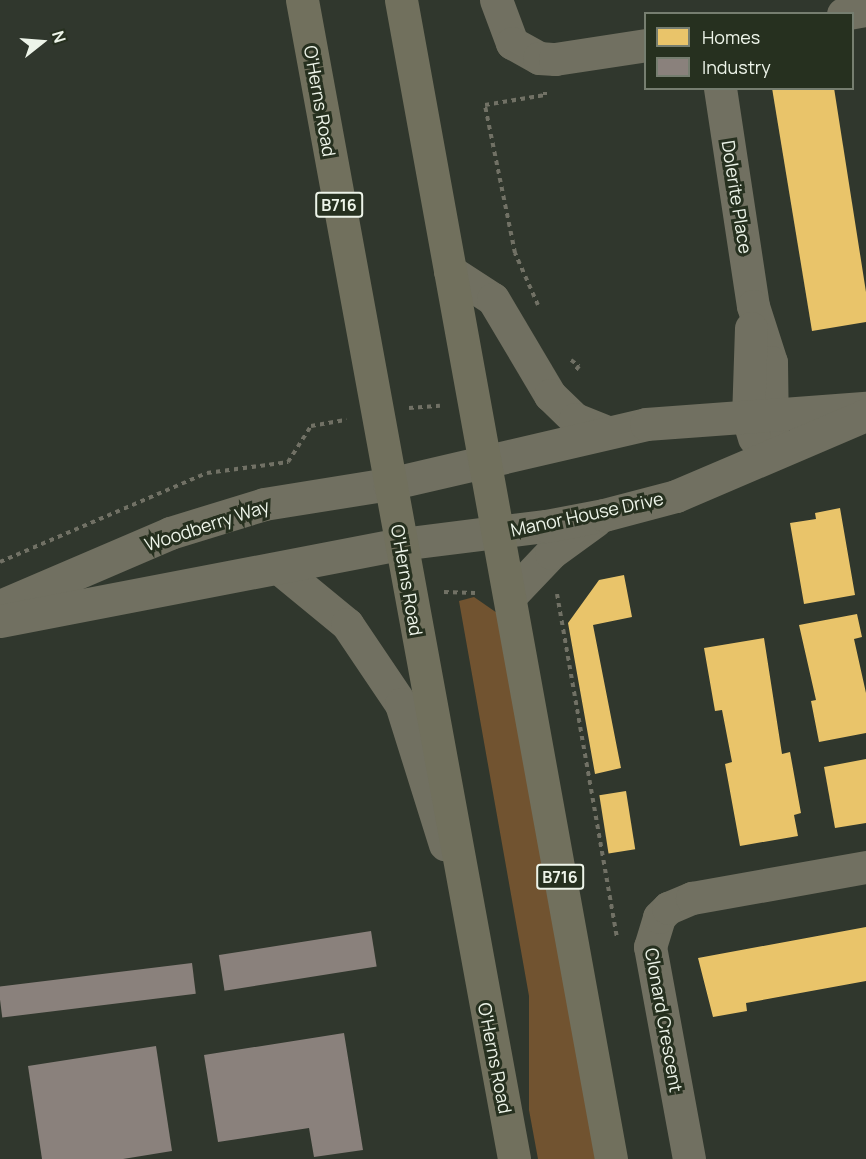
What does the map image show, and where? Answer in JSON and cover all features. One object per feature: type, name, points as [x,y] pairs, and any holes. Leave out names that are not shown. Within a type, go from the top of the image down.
[{"type":"main road","name":"O'Herns Road","points":[[302,0],[514,1159]]},
{"type":"main road","name":"B716","points":[[401,0],[500,532],[611,1159]]},
{"type":"street","points":[[496,0],[512,43],[539,58],[555,59],[644,45]]},
{"type":"street","name":"Dolerite Place","points":[[720,90],[753,306],[761,417],[755,438],[768,455]]},
{"type":"street","points":[[450,271],[493,299],[550,395],[574,419],[608,432]]},
{"type":"street","points":[[389,484],[646,424],[866,408]]},
{"type":"street","name":"Manor House Drive","points":[[401,544],[500,532],[604,515],[676,495],[866,415]]},
{"type":"street","name":"Woodberry Way","points":[[0,606],[180,529],[264,504],[389,484]]},
{"type":"street","points":[[511,595],[551,553],[604,515]]},
{"type":"street","points":[[0,621],[401,544]]},
{"type":"street","points":[[280,569],[314,593],[347,624],[401,704],[468,917]]},
{"type":"street","name":"Clonard Crescent","points":[[689,1159],[650,947],[659,917],[668,908],[692,898],[866,867]]},
{"type":"path","points":[[485,105],[515,253],[544,315]]},
{"type":"path","points":[[550,395],[579,366],[566,352]]},
{"type":"path","points":[[0,562],[207,473],[288,462],[311,426],[344,421],[376,409],[475,404]]},
{"type":"path","points":[[551,553],[618,945]]},
{"type":"path","points":[[409,590],[511,595]]},
{"type":"shaded area","points":[[474,597],[500,615],[603,1159],[538,1159],[529,1110],[529,996],[459,601]]},
{"type":"building: Homes","points":[[772,90],[834,90],[866,292],[866,322],[812,331]]},
{"type":"building: Homes","points":[[840,508],[855,595],[804,604],[790,523],[816,519],[815,513]]},
{"type":"building: Homes","points":[[624,575],[632,617],[593,625],[621,768],[595,774],[568,623],[599,580]]},
{"type":"building: Homes","points":[[857,614],[862,637],[854,639],[866,693],[866,733],[819,742],[811,701],[816,700],[799,625]]},
{"type":"building: Homes","points":[[764,638],[782,754],[790,752],[801,813],[794,815],[798,836],[740,846],[725,764],[732,762],[722,710],[715,711],[704,648]]},
{"type":"building: Homes","points":[[866,759],[866,823],[835,828],[824,767]]},
{"type":"building: Homes","points":[[626,791],[635,849],[609,853],[599,795]]},
{"type":"building: Homes","points":[[866,927],[866,981],[746,1003],[747,1011],[713,1017],[698,958]]},
{"type":"building: Industry","points":[[371,931],[377,967],[225,991],[219,955]]},
{"type":"building: Industry","points":[[192,963],[196,994],[2,1018],[0,987]]},
{"type":"building: Industry","points":[[344,1033],[363,1150],[314,1157],[309,1128],[218,1142],[204,1055]]},
{"type":"building: Industry","points":[[156,1046],[172,1151],[123,1159],[42,1159],[28,1066]]}]
